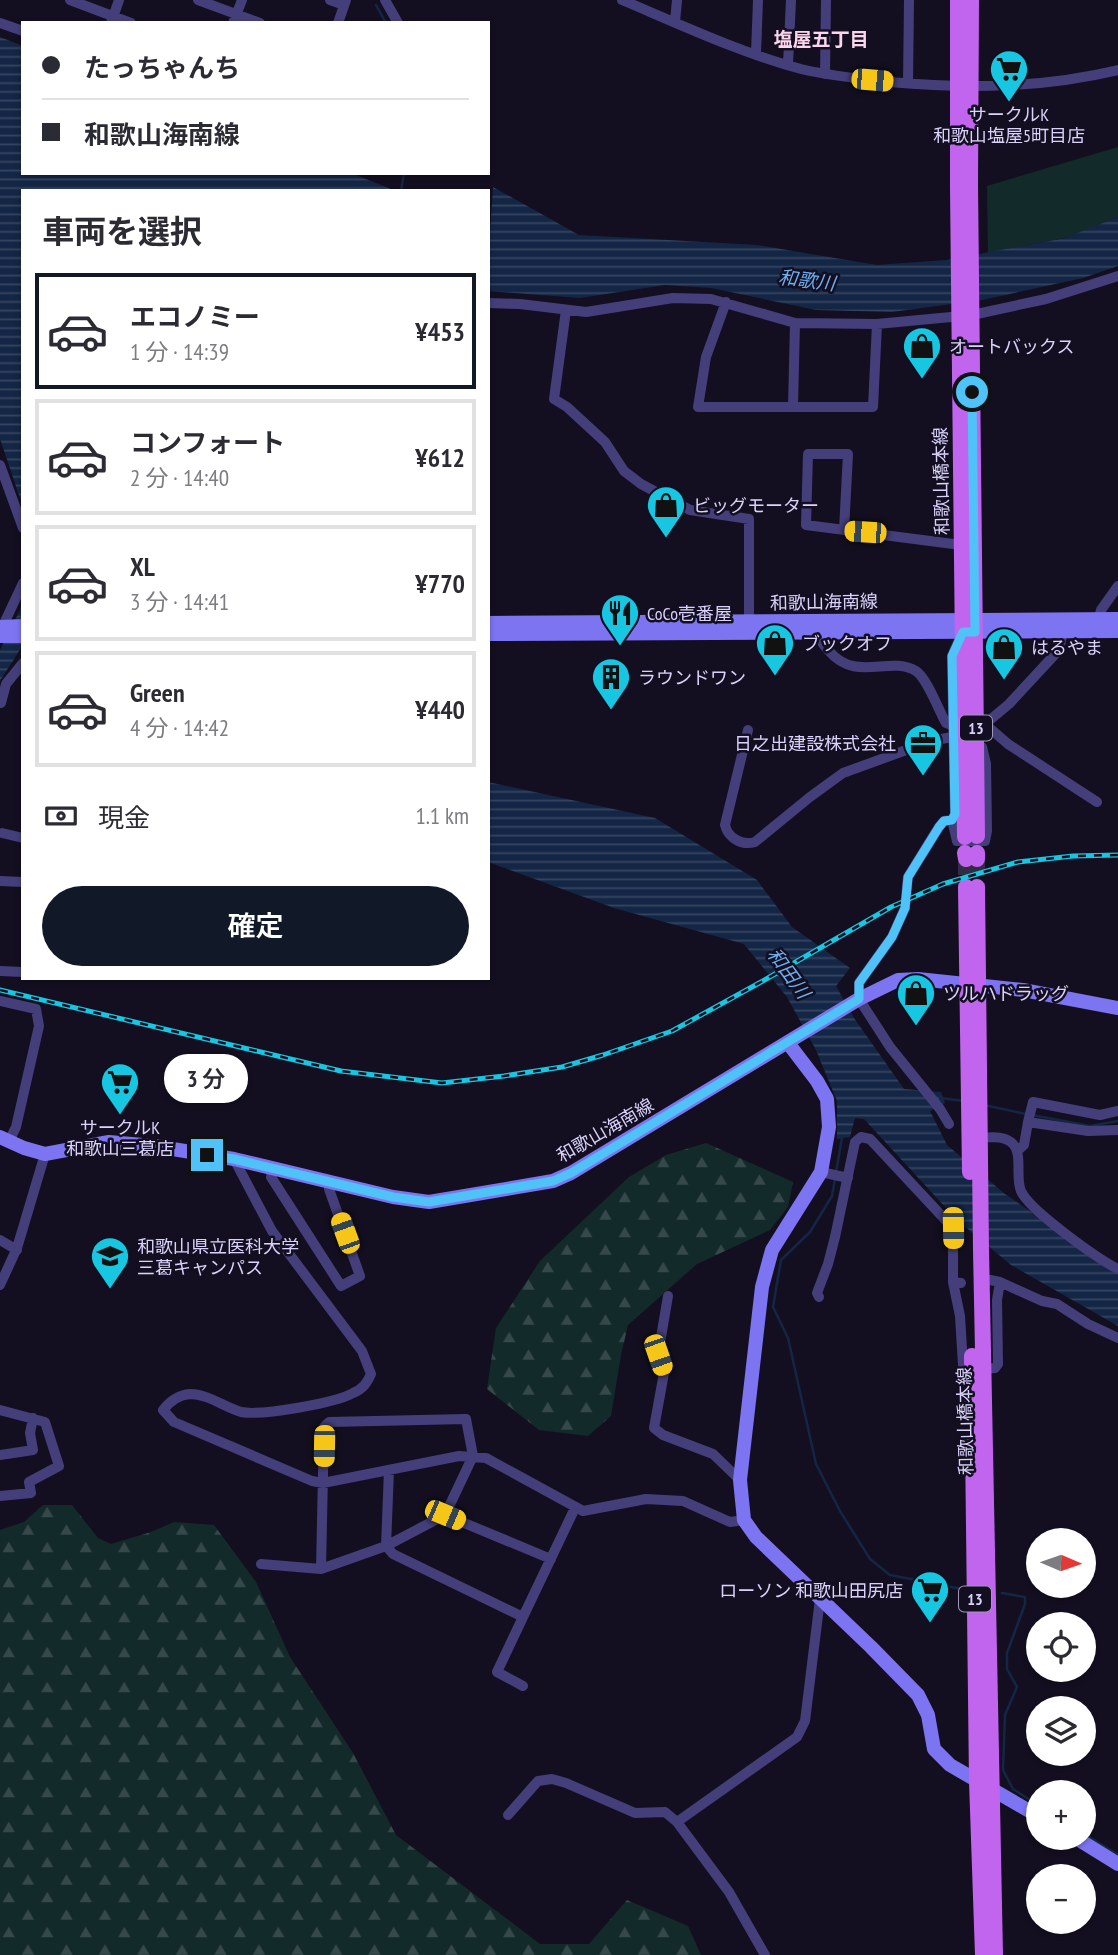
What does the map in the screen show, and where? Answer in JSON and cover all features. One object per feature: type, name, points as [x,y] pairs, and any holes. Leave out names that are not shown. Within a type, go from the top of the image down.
[{"type":"main road","name":"和歌山橋本線","points":[[958,0],[965,87]]},
{"type":"main road","name":"和歌山橋本線","points":[[971,0],[965,87],[964,186],[971,850]]},
{"type":"main road","name":"和歌山橋本線","points":[[965,312],[961,545],[969,625]]},
{"type":"main road","name":"和歌山海南線","points":[[1097,625],[1118,619]]},
{"type":"main road","name":"和歌山海南線","points":[[490,623],[818,627],[1064,622],[1097,625],[1118,631]]},
{"type":"main road","name":"和歌山海南線","points":[[490,634],[749,627]]},
{"type":"main road","name":"和歌山橋本線","points":[[972,887],[984,1785],[983,1955]]},
{"type":"main road","name":"和歌山海南線","points":[[5,1139],[45,1154],[109,1142],[154,1146],[234,1159],[393,1197],[429,1202],[553,1181],[571,1173],[856,1001],[898,980],[929,979],[973,984],[1064,996],[1118,1007]]},
{"type":"main road","points":[[794,1040],[827,1099],[829,1127],[825,1173],[772,1250],[762,1287],[740,1480],[744,1520],[756,1537],[918,1695],[928,1715],[934,1749],[950,1765],[1026,1809]]},
{"type":"main road","name":"和歌山橋本線","points":[[984,1785],[995,1955]]},
{"type":"main road","points":[[1095,1850],[1118,1864]]},
{"type":"street","points":[[70,0],[112,20],[119,0]]},
{"type":"street","points":[[198,0],[235,18],[242,0]]},
{"type":"street","points":[[330,0],[345,3],[339,21]]},
{"type":"street","points":[[385,0],[397,21]]},
{"type":"street","points":[[622,0],[756,54],[825,74],[965,87],[1033,85],[1118,70]]},
{"type":"street","points":[[676,22],[677,0]]},
{"type":"street","points":[[756,54],[758,0]]},
{"type":"street","points":[[788,65],[791,0]]},
{"type":"street","points":[[825,74],[826,0]]},
{"type":"street","points":[[908,83],[909,0]]},
{"type":"street","points":[[0,23],[21,30]]},
{"type":"street","points":[[490,303],[586,312],[673,298],[711,299],[795,323],[877,324],[1045,299],[1118,276]]},
{"type":"street","points":[[726,302],[706,357],[698,407],[873,407],[877,324]]},
{"type":"street","points":[[566,310],[554,399],[567,407],[605,442],[624,471],[641,484],[690,510],[749,519],[749,627]]},
{"type":"street","points":[[793,407],[795,323]]},
{"type":"street","points":[[844,530],[848,454],[808,454],[806,525],[844,530],[886,534],[961,545]]},
{"type":"street","points":[[0,466],[21,523]]},
{"type":"street","points":[[1097,625],[1106,602],[1118,586]]},
{"type":"street","points":[[5,630],[21,588]]},
{"type":"street","points":[[983,724],[1009,704],[1059,650],[1064,622]]},
{"type":"street","points":[[969,625],[982,648],[982,750],[986,764],[985,841],[957,841],[952,820],[955,814],[952,656],[969,625]]},
{"type":"street","points":[[818,627],[818,638],[838,662],[853,667],[909,668],[920,673],[946,723],[953,726]]},
{"type":"street","points":[[1,703],[6,684],[21,665]]},
{"type":"street","points":[[983,724],[1008,744],[1097,802]]},
{"type":"street","points":[[748,730],[725,825],[730,835],[748,844],[755,842],[843,773],[931,741],[952,737]]},
{"type":"street","points":[[949,1124],[856,1001],[859,983],[892,937],[905,908],[908,877],[939,827],[944,821],[952,820]]},
{"type":"street","points":[[2,833],[21,838]]},
{"type":"street","points":[[0,881],[21,882]]},
{"type":"street","points":[[0,971],[21,972]]},
{"type":"street","points":[[0,1001],[36,1009],[39,1026],[16,1127],[5,1139]]},
{"type":"street","points":[[1017,1151],[1024,1145],[1033,1102],[1100,1115],[1118,1111]]},
{"type":"street","points":[[1028,1122],[1088,1131],[1118,1130]]},
{"type":"street","points":[[819,1297],[817,1293],[831,1255],[844,1177],[855,1142],[861,1137],[870,1139],[953,1228],[961,1357],[963,1365],[968,1369],[995,1367],[998,1364],[995,1281],[1042,1301],[1057,1304],[1088,1324],[1118,1338]]},
{"type":"street","points":[[975,1143],[1004,1138],[1012,1143],[1017,1151],[1017,1180],[1025,1199],[1069,1237],[1118,1269]]},
{"type":"street","points":[[0,1285],[17,1250],[35,1196],[45,1154]]},
{"type":"street","points":[[234,1159],[272,1231],[362,1351],[371,1374],[366,1384],[352,1394],[278,1412],[242,1412],[200,1395],[186,1394],[170,1400],[163,1410],[174,1422],[312,1481],[323,1483],[473,1456],[486,1458],[583,1511],[646,1499],[683,1501],[730,1522],[744,1520]]},
{"type":"street","points":[[272,1168],[271,1177],[341,1286],[360,1276],[329,1189],[330,1182]]},
{"type":"street","points":[[825,1173],[844,1177]]},
{"type":"street","points":[[0,1240],[17,1250]]},
{"type":"street","points":[[668,1296],[658,1355],[664,1373],[654,1428],[663,1435],[713,1454],[740,1480]]},
{"type":"street","points":[[0,1410],[45,1422],[59,1466],[29,1482],[30,1493],[0,1496]]},
{"type":"street","points":[[0,1455],[33,1450],[30,1433],[33,1418]]},
{"type":"street","points":[[261,1564],[321,1569],[386,1546],[445,1515],[473,1456],[466,1419],[330,1422],[324,1427],[321,1569]]},
{"type":"street","points":[[389,1470],[386,1546],[393,1554],[523,1617]]},
{"type":"street","points":[[523,1686],[498,1672],[575,1508]]},
{"type":"street","points":[[445,1515],[551,1559]]},
{"type":"street","points":[[677,1822],[797,1737],[805,1721],[820,1599]]},
{"type":"street","points":[[508,1815],[538,1781],[552,1779],[635,1813],[665,1812],[677,1822],[729,1892],[765,1955]]},
{"type":"green space","points":[[1118,147],[1118,217],[1069,237],[988,253],[987,186]]},
{"type":"green space","points":[[706,1143],[793,1182],[788,1207],[770,1230],[697,1264],[628,1325],[611,1416],[588,1436],[539,1430],[487,1389],[496,1328],[540,1261],[629,1177],[666,1155]]},
{"type":"green space","points":[[43,1505],[72,1505],[98,1538],[111,1544],[174,1522],[214,1525],[256,1582],[290,1657],[353,1753],[396,1835],[540,1944],[589,1944],[627,1900],[688,1926],[701,1955],[0,1955],[0,1530],[24,1522]]},
{"type":"water","points":[[0,37],[21,45],[21,175],[356,175],[391,189],[21,189],[21,501],[0,439]]},
{"type":"water","name":"和歌川","points":[[493,187],[579,235],[757,245],[877,265],[947,260],[1065,238],[1118,217],[1118,266],[1083,278],[982,300],[892,312],[816,310],[711,288],[665,285],[580,298],[490,291]]},
{"type":"water","points":[[21,608],[21,648],[0,681],[0,650]]},
{"type":"water","name":"和田川","points":[[490,782],[655,818],[757,880],[792,927],[850,968],[836,986],[854,1018],[904,1089],[941,1092],[945,1103],[930,1111],[947,1145],[1005,1194],[1118,1271],[1118,1326],[1011,1265],[958,1221],[864,1119],[855,1118],[850,1137],[837,1139],[837,1101],[816,1050],[787,997],[744,944],[614,908],[490,863]]},
{"type":"waterway","points":[[376,5],[385,21]]},
{"type":"waterway","points":[[401,189],[404,175]]},
{"type":"waterway","points":[[940,1098],[964,1101]]},
{"type":"waterway","points":[[984,1105],[1026,1114]]},
{"type":"waterway","points":[[1032,1115],[1090,1126],[1118,1121]]},
{"type":"waterway","points":[[836,1172],[842,1138]]},
{"type":"waterway","points":[[835,1179],[832,1196],[810,1232],[781,1260],[773,1307],[788,1338],[816,1464],[840,1511],[870,1559],[890,1575],[962,1589]]},
{"type":"waterway","points":[[1002,1593],[1025,1597],[1025,1604],[1007,1653],[1007,1669],[1017,1687],[1005,1715],[1003,1770],[1013,1789],[1026,1797]]},
{"type":"waterway","points":[[1096,1841],[1118,1855]]},
{"type":"tunnel","points":[[966,859],[966,887]]},
{"type":"tunnel","points":[[977,859],[977,887]]},
{"type":"railway","points":[[0,990],[341,1071],[442,1083],[504,1076],[562,1067],[672,1031],[891,907],[943,884],[1018,862],[1073,856],[1118,855]]},
{"type":"place","name":"サークルK 和歌山塩屋5町目店","points":[[1009,103]]},
{"type":"place","name":"オートバックス","points":[[922,380]]},
{"type":"place","name":"ビッグモーター","points":[[666,539]]},
{"type":"place","name":"CoCo壱番屋","points":[[620,647]]},
{"type":"place","name":"ブックオフ","points":[[775,677]]},
{"type":"place","name":"はるやま","points":[[1004,681]]},
{"type":"place","name":"ラウンドワン","points":[[611,711]]},
{"type":"place","name":"日之出建設株式会社","points":[[923,777]]},
{"type":"place","name":"ツルハドラッグ","points":[[916,1027]]},
{"type":"place","name":"サークルK 和歌山三葛店","points":[[120,1116]]},
{"type":"place","name":"和歌山県立医科大学 三葛キャンパス","points":[[110,1290]]},
{"type":"place","name":"ローソン 和歌山田尻店","points":[[930,1624]]},
{"type":"district","name":"塩屋五丁目","points":[[821,39]]},
{"type":"route","points":[[207,1155],[393,1197],[429,1202],[553,1181],[571,1173],[859,999],[859,983],[892,937],[905,908],[908,877],[939,827],[944,821],[952,820],[955,814],[952,656],[963,632],[975,632],[972,392]]}]
